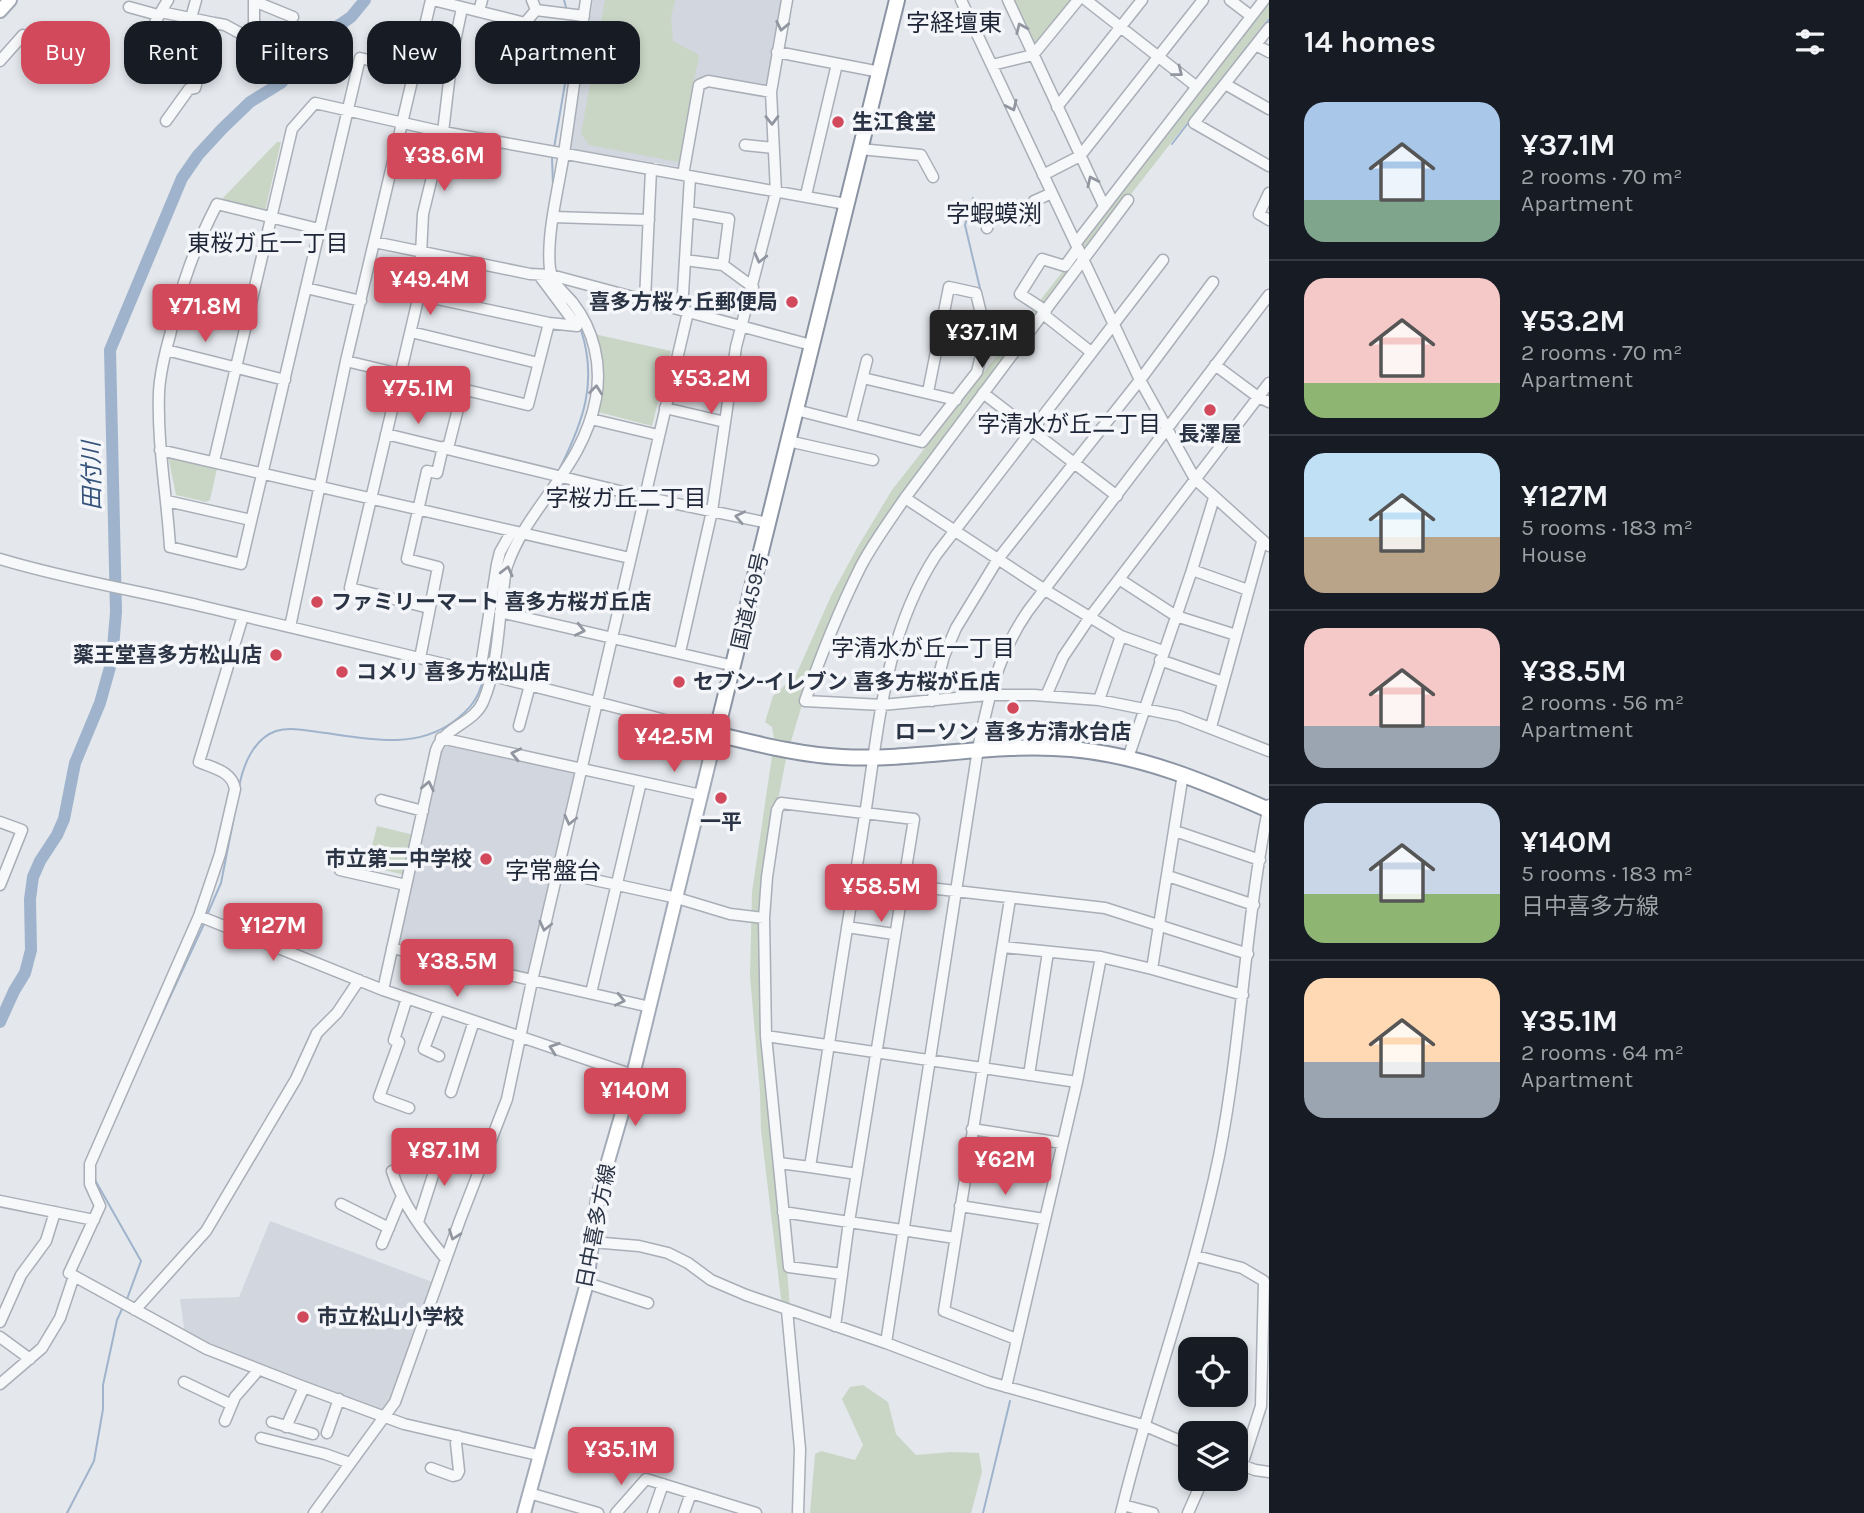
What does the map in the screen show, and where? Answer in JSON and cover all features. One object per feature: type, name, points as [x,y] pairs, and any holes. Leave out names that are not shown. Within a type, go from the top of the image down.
[{"type":"highway","name":"国道459号","points":[[716,734],[897,0]]},
{"type":"highway","points":[[716,734],[803,753],[843,757],[978,749],[1072,749],[1128,758],[1183,774],[1269,808]]},
{"type":"main road","points":[[0,11],[10,0]]},
{"type":"main road","name":"日中喜多方線","points":[[524,1513],[587,1283],[598,1196],[633,1075],[716,734]]},
{"type":"street","points":[[190,21],[196,0]]},
{"type":"street","points":[[427,21],[432,0],[525,23],[534,5],[579,14]]},
{"type":"street","points":[[479,11],[482,0]]},
{"type":"street","points":[[569,0],[579,14]]},
{"type":"street","points":[[383,990],[441,738],[480,706],[491,676],[508,565],[523,534],[563,476],[583,441],[596,397],[598,377],[593,341],[580,315],[551,275],[550,254],[579,14],[586,0]]},
{"type":"street","points":[[680,652],[712,511],[741,326],[776,192],[771,92],[787,0]]},
{"type":"street","points":[[961,0],[1166,430],[1195,479],[1265,544],[1248,590],[1210,727]]},
{"type":"street","points":[[1008,0],[1104,206]]},
{"type":"street","points":[[992,65],[1033,55],[1078,0]]},
{"type":"street","points":[[1086,0],[1197,87]]},
{"type":"street","points":[[1057,107],[1142,0]]},
{"type":"street","points":[[1043,175],[1080,156],[1203,0]]},
{"type":"street","points":[[1230,0],[1251,16]]},
{"type":"street","points":[[1091,352],[1020,294],[1042,259],[1065,266],[1104,206],[1264,0]]},
{"type":"street","points":[[222,24],[248,37],[254,28],[254,1],[293,17]]},
{"type":"street","points":[[129,7],[162,6],[205,21]]},
{"type":"street","points":[[429,608],[350,588],[419,295],[423,214],[443,132],[461,8]]},
{"type":"street","points":[[1269,27],[1195,123],[1269,166]]},
{"type":"street","points":[[0,61],[21,37]]},
{"type":"street","points":[[1256,44],[1269,52]]},
{"type":"street","points":[[776,52],[880,72]]},
{"type":"street","points":[[319,229],[217,204],[196,246],[184,278],[159,390],[160,450],[170,547],[241,564],[347,109],[360,58],[367,60]]},
{"type":"street","points":[[806,195],[837,64]]},
{"type":"street","points":[[314,1513],[395,1402],[507,1099],[685,311],[688,212],[686,176],[699,85],[708,81],[771,92]]},
{"type":"street","points":[[166,121],[189,89],[195,88],[196,84]]},
{"type":"street","points":[[290,627],[318,485],[412,84]]},
{"type":"street","points":[[1225,84],[1269,109]]},
{"type":"street","points":[[214,461],[292,130],[315,103],[443,132],[846,204]]},
{"type":"street","points":[[745,145],[773,148]]},
{"type":"street","points":[[860,149],[921,155],[933,177]]},
{"type":"street","points":[[645,300],[651,169]]},
{"type":"street","points":[[987,228],[994,208],[1027,220],[1034,201],[1052,193]]},
{"type":"street","points":[[1269,193],[1259,214],[1269,220]]},
{"type":"street","points":[[1129,200],[905,498],[857,574],[837,616],[805,701],[882,705],[988,695],[1099,700],[1145,708],[1210,727],[1269,751]]},
{"type":"street","points":[[688,212],[729,219],[723,265]]},
{"type":"street","points":[[553,218],[649,220]]},
{"type":"street","points":[[374,242],[539,275],[551,275],[811,345]]},
{"type":"street","points":[[685,260],[723,265],[752,287]]},
{"type":"street","points":[[810,1167],[882,705],[891,657],[906,609],[924,573],[954,530],[1163,260]]},
{"type":"street","points":[[419,295],[549,323],[577,326],[539,275]]},
{"type":"street","points":[[932,701],[944,656],[956,628],[998,559],[1140,380],[1213,282]]},
{"type":"street","points":[[796,410],[922,442],[977,372],[986,334],[976,293],[949,287],[928,392]]},
{"type":"street","points":[[306,288],[361,301]]},
{"type":"street","points":[[886,1343],[988,695],[1012,636],[1269,295]]},
{"type":"street","points":[[346,361],[528,405],[549,323]]},
{"type":"street","points":[[411,332],[538,363]]},
{"type":"street","points":[[166,350],[285,380]]},
{"type":"street","points":[[851,424],[867,360]]},
{"type":"street","points":[[1215,365],[1269,402]]},
{"type":"street","points":[[863,378],[956,400]]},
{"type":"street","points":[[1046,696],[1063,657],[1090,617],[1269,383]]},
{"type":"street","points":[[420,658],[438,567],[407,559],[427,471],[438,473],[463,389]]},
{"type":"street","points":[[983,393],[1117,496]]},
{"type":"street","points":[[665,408],[725,422]]},
{"type":"street","points":[[591,419],[658,435]]},
{"type":"street","points":[[386,434],[644,497],[768,523]]},
{"type":"street","points":[[788,441],[873,460]]},
{"type":"street","points":[[160,450],[630,558]]},
{"type":"street","points":[[905,498],[1045,590],[1121,636],[1223,682]]},
{"type":"street","points":[[1128,758],[1214,498]]},
{"type":"street","points":[[167,501],[251,520]]},
{"type":"street","points":[[480,672],[497,564],[500,552],[512,531]]},
{"type":"street","points":[[0,559],[480,672],[716,734]]},
{"type":"street","points":[[1192,570],[1248,590]]},
{"type":"street","points":[[1119,579],[1176,616],[1236,635]]},
{"type":"street","points":[[500,612],[734,666]]},
{"type":"street","points":[[243,616],[198,762],[230,776],[235,789],[220,854],[200,916],[90,1164],[90,1184],[100,1206],[69,1273],[207,1349],[304,1387],[418,1427],[538,1455]]},
{"type":"street","points":[[1099,700],[1121,636]]},
{"type":"street","points":[[519,726],[530,685]]},
{"type":"street","points":[[441,738],[701,795]]},
{"type":"street","points":[[1152,969],[1183,774]]},
{"type":"street","points":[[591,993],[640,782]]},
{"type":"street","points":[[381,800],[423,811]]},
{"type":"street","points":[[835,1326],[842,1274],[849,1222],[914,819],[781,803],[777,810],[767,877],[764,918],[766,1035],[789,1267],[842,1274]]},
{"type":"street","points":[[1153,1513],[1122,1509],[1143,1426],[1196,1256],[1219,1155],[1243,995],[1259,860],[1269,808]]},
{"type":"street","points":[[0,822],[22,830],[0,885]]},
{"type":"street","points":[[1175,831],[1259,860]]},
{"type":"street","points":[[340,870],[406,885]]},
{"type":"street","points":[[558,872],[677,898],[730,914],[764,918]]},
{"type":"street","points":[[1168,876],[1254,905]]},
{"type":"street","points":[[903,885],[1105,908],[1248,954]]},
{"type":"street","points":[[1010,899],[944,1311],[1016,1339]]},
{"type":"street","points":[[200,916],[383,990],[633,1075]]},
{"type":"street","points":[[847,927],[894,934]]},
{"type":"street","points":[[1003,947],[1101,957],[1243,995]]},
{"type":"street","points":[[392,948],[650,1007]]},
{"type":"street","points":[[1030,1075],[1048,952]]},
{"type":"street","points":[[1006,1387],[1077,1082],[1101,957]]},
{"type":"street","points":[[135,1310],[206,1231],[296,1079],[317,1033],[337,1013],[359,980]]},
{"type":"street","points":[[407,998],[394,1040],[399,1042],[379,1097],[409,1108]]},
{"type":"street","points":[[439,1009],[424,1049],[439,1056]]},
{"type":"street","points":[[451,1092],[474,1021]]},
{"type":"street","points":[[766,1035],[1077,1082]]},
{"type":"street","points":[[972,1129],[1062,1143]]},
{"type":"street","points":[[418,1222],[443,1144]]},
{"type":"street","points":[[779,1163],[857,1174]]},
{"type":"street","points":[[392,1171],[402,1196],[446,1259]]},
{"type":"street","points":[[382,1244],[402,1196]]},
{"type":"street","points":[[0,1201],[94,1220]]},
{"type":"street","points":[[341,1204],[389,1228]]},
{"type":"street","points":[[960,1206],[1044,1219]]},
{"type":"street","points":[[0,1322],[21,1275],[46,1241],[55,1212]]},
{"type":"street","points":[[783,1212],[955,1238]]},
{"type":"street","points":[[592,1242],[639,1247],[679,1257],[711,1280],[787,1310],[1006,1387],[1143,1426],[1178,1440]]},
{"type":"street","points":[[1196,1256],[1247,1270],[1264,1281],[1266,1296],[1261,1406],[1248,1440]]},
{"type":"street","points":[[0,1384],[42,1348],[60,1318],[74,1276]]},
{"type":"street","points":[[587,1283],[648,1303]]},
{"type":"street","points":[[787,1310],[801,1457],[799,1513]]},
{"type":"street","points":[[0,1337],[30,1359]]},
{"type":"street","points":[[225,1421],[230,1404],[255,1374],[256,1368]]},
{"type":"street","points":[[184,1382],[230,1404]]},
{"type":"street","points":[[286,1427],[304,1387]]},
{"type":"street","points":[[327,1433],[339,1399]]},
{"type":"street","points":[[272,1422],[313,1434]]},
{"type":"street","points":[[431,1468],[457,1475],[458,1436]]},
{"type":"street","points":[[261,1437],[350,1462]]},
{"type":"street","points":[[1248,1466],[1269,1472]]},
{"type":"street","points":[[616,1513],[646,1479],[756,1513]]},
{"type":"street","points":[[653,1513],[663,1484]]},
{"type":"street","points":[[1188,1513],[1198,1491]]},
{"type":"street","points":[[529,1493],[598,1513]]},
{"type":"street","points":[[688,1512],[691,1493]]},
{"type":"shaded area","points":[[593,0],[781,0],[766,89],[696,82],[681,167],[571,149],[569,145],[579,84],[640,84],[640,21],[590,21]]},
{"type":"shaded area","name":"市立第二中学校","points":[[445,740],[572,769],[577,776],[532,973],[526,975],[398,947],[396,942],[441,743]]},
{"type":"shaded area","name":"市立松山小学校","points":[[270,1221],[435,1283],[392,1406],[381,1410],[185,1335],[180,1299],[239,1297]]},
{"type":"green space","points":[[605,0],[675,0],[671,17],[673,41],[699,55],[679,162],[589,145],[581,134],[590,84],[640,84],[640,21],[601,21]]},
{"type":"green space","points":[[1010,0],[1074,0],[1033,49]]},
{"type":"green space","points":[[1269,0],[1269,17],[1084,252],[1082,240]]},
{"type":"green space","points":[[277,142],[281,142],[265,211],[220,201]]},
{"type":"green space","points":[[1077,253],[1080,259],[883,528],[810,678],[789,748],[775,745],[772,727],[765,722],[773,696],[796,675],[831,596],[892,490]]},
{"type":"green space","points":[[594,334],[671,351],[652,426],[598,412],[601,363]]},
{"type":"green space","points":[[168,456],[218,464],[210,500],[206,502],[176,495]]},
{"type":"green space","points":[[772,756],[786,759],[772,831],[762,912],[790,1310],[782,1307],[761,1130],[750,976],[752,892]]},
{"type":"green space","points":[[377,826],[414,835],[405,875],[367,866]]},
{"type":"green space","points":[[863,1385],[888,1402],[896,1434],[916,1455],[979,1453],[982,1472],[971,1513],[810,1513],[815,1454],[821,1451],[855,1460],[863,1445],[842,1399],[850,1387]]},
{"type":"waterway","name":"田付川","points":[[0,1022],[25,973],[31,950],[30,899],[33,877],[64,819],[75,763],[100,703],[112,660],[116,612],[110,350],[182,178],[198,155],[250,102],[281,83],[314,46],[351,17],[365,0]]},
{"type":"waterway","points":[[564,0],[567,11]]},
{"type":"waterway","points":[[554,148],[574,31],[570,19]]},
{"type":"waterway","points":[[1192,117],[1269,19]]},
{"type":"waterway","points":[[1172,144],[1188,123]]},
{"type":"waterway","points":[[552,157],[553,186]]},
{"type":"waterway","points":[[973,198],[965,225],[988,322]]},
{"type":"waterway","points":[[545,241],[546,229]]},
{"type":"waterway","points":[[545,257],[545,269]]},
{"type":"waterway","points":[[566,303],[575,315]]},
{"type":"waterway","points":[[560,468],[586,401],[588,367],[581,330]]},
{"type":"waterway","points":[[990,331],[995,351]]},
{"type":"waterway","points":[[503,560],[515,537]]},
{"type":"waterway","points":[[485,671],[489,648]]},
{"type":"waterway","points":[[239,787],[250,754],[261,740],[276,731],[297,729],[388,740],[422,737],[438,731],[464,713],[476,698],[483,679]]},
{"type":"waterway","points":[[207,915],[221,883],[234,817]]},
{"type":"waterway","points":[[137,1068],[204,924]]},
{"type":"waterway","points":[[121,1107],[129,1086]]},
{"type":"waterway","points":[[95,1180],[141,1261],[127,1299]]},
{"type":"waterway","points":[[67,1513],[94,1461],[103,1409],[103,1385],[117,1320],[123,1307]]},
{"type":"waterway","points":[[983,1513],[1010,1401]]},
{"type":"place","name":"生江食堂","points":[[838,122]]},
{"type":"place","name":"喜多方桜ヶ丘郵便局","points":[[792,302]]},
{"type":"place","name":"長澤屋","points":[[1210,410]]},
{"type":"place","name":"ファミリーマート 喜多方桜ガ丘店","points":[[317,602]]},
{"type":"place","name":"薬王堂喜多方松山店","points":[[276,655]]},
{"type":"place","name":"コメリ 喜多方松山店","points":[[342,672]]},
{"type":"place","name":"セブン-イレブン 喜多方桜が丘店","points":[[679,682]]},
{"type":"place","name":"ローソン 喜多方清水台店","points":[[1013,708]]},
{"type":"place","name":"一平","points":[[721,798]]},
{"type":"place","name":"市立第二中学校","points":[[486,859]]},
{"type":"place","name":"市立松山小学校","points":[[303,1317]]},
{"type":"district","name":"字経壇東","points":[[954,23]]},
{"type":"district","name":"字蝦蟆渕","points":[[994,214]]},
{"type":"district","name":"東桜ガ丘一丁目","points":[[268,243]]},
{"type":"district","name":"字清水が丘二丁目","points":[[1069,424]]},
{"type":"district","name":"字桜ガ丘二丁目","points":[[626,498]]},
{"type":"district","name":"字清水が丘一丁目","points":[[923,648]]},
{"type":"district","name":"字常盤台","points":[[553,871]]}]
